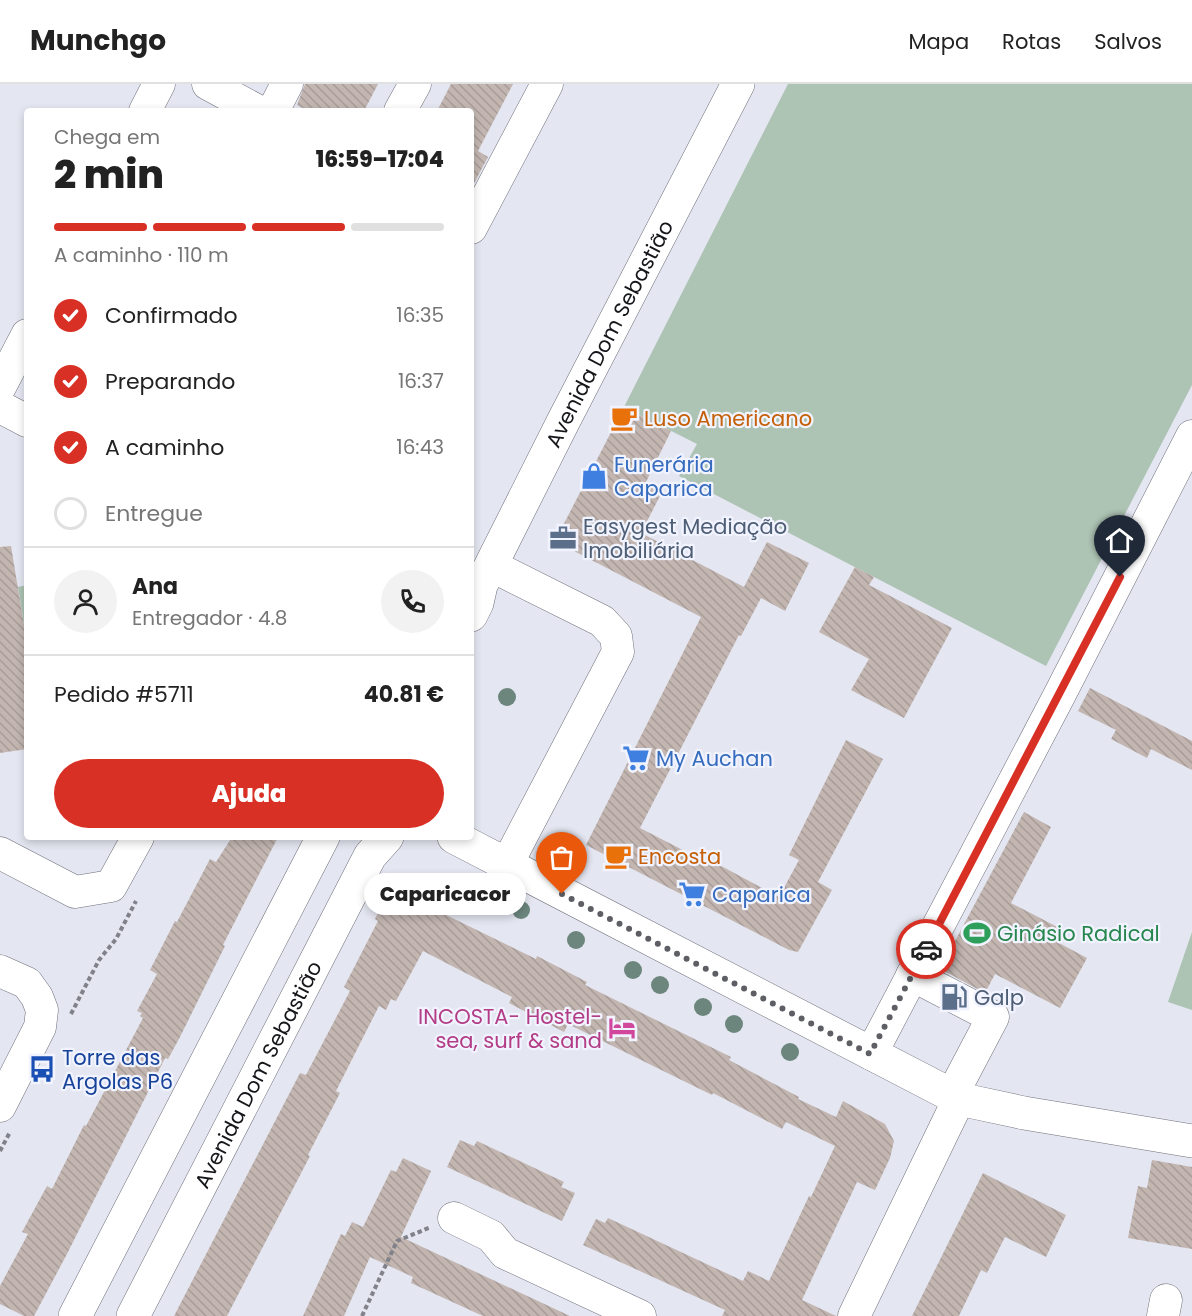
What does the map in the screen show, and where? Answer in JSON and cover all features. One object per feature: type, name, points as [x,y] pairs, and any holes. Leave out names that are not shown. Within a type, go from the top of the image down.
[{"type":"main road","name":"Avenida Dom Sebastião","points":[[479,590],[567,414],[738,84]]},
{"type":"main road","points":[[75,1316],[322,840]]},
{"type":"main road","name":"Avenida Dom Sebastião","points":[[133,1316],[370,856],[384,840]]},
{"type":"main road","points":[[460,840],[956,1097],[1024,1113],[1192,1141]]},
{"type":"street","points":[[147,108],[159,84]]},
{"type":"street","points":[[208,84],[252,108]]},
{"type":"street","points":[[275,108],[287,84]]},
{"type":"street","points":[[402,108],[415,84]]},
{"type":"street","points":[[474,221],[547,84]]},
{"type":"street","points":[[0,387],[24,341]]},
{"type":"street","points":[[0,407],[24,419]]},
{"type":"street","points":[[870,1054],[912,975],[1021,793],[1189,452]]},
{"type":"street","points":[[479,590],[602,621],[616,636],[618,651],[507,864]]},
{"type":"street","points":[[0,853],[75,892],[111,886],[136,840]]},
{"type":"street","points":[[0,971],[27,983],[37,997],[42,1010],[40,1027],[5,1118]]},
{"type":"street","points":[[854,1316],[993,1017],[912,975]]},
{"type":"street","points":[[454,1218],[491,1236],[505,1252],[640,1316]]},
{"type":"path","points":[[68,1019],[99,960],[116,939],[138,898]]},
{"type":"path","points":[[0,1151],[5,1118]]},
{"type":"path","points":[[362,1316],[397,1241],[454,1218]]},
{"type":"green space","points":[[788,84],[1192,84],[1192,385],[1046,666],[679,476],[697,444],[624,407]]},
{"type":"green space","points":[[24,586],[24,624],[18,587]]},
{"type":"green space","points":[[1192,932],[1192,1010],[1168,1002]]},
{"type":"building","points":[[305,84],[378,84],[366,108],[302,108],[297,105]]},
{"type":"building","points":[[451,84],[513,84],[478,151],[488,157],[474,183],[474,108],[439,108]]},
{"type":"building","points":[[624,407],[671,431],[645,484],[662,492],[641,533],[744,587],[767,542],[809,563],[785,611],[761,598],[741,636],[739,635],[640,828],[708,863],[710,860],[779,897],[799,860],[789,855],[846,740],[883,759],[818,882],[832,890],[798,952],[789,950],[586,845],[701,617],[555,541]]},
{"type":"building","points":[[11,546],[24,625],[24,749],[0,753],[0,547]]},
{"type":"building","points":[[855,567],[874,577],[869,585],[952,628],[904,718],[851,690],[869,659],[819,632]]},
{"type":"building","points":[[1090,688],[1192,741],[1192,770],[1151,749],[1147,758],[1111,739],[1116,730],[1078,711]]},
{"type":"building","points":[[1024,812],[1051,827],[1011,903],[1065,931],[1059,943],[1087,958],[1060,1008],[995,974],[985,993],[940,969]]},
{"type":"building","points":[[230,840],[276,840],[223,945],[225,946],[180,1037],[168,1059],[165,1058],[67,1254],[34,1316],[24,1316],[0,1304],[0,1286],[28,1234],[22,1232],[47,1186],[52,1189],[84,1125],[86,1126],[143,1018],[140,1016],[142,1013],[137,1011],[157,974],[150,970],[175,921],[177,922],[210,859],[216,862]]},
{"type":"building","points":[[393,883],[444,909],[442,913],[536,959],[537,956],[587,982],[585,985],[731,1057],[729,1060],[799,1097],[798,1099],[836,1117],[843,1101],[885,1124],[894,1141],[890,1158],[875,1190],[857,1182],[802,1300],[836,1316],[722,1316],[725,1310],[583,1245],[596,1219],[605,1223],[608,1218],[743,1281],[748,1271],[769,1281],[835,1146],[786,1122],[782,1129],[713,1093],[712,1095],[568,1024],[564,1032],[509,1003],[512,997],[423,951],[396,1001],[391,999],[386,1010],[379,1006],[336,1091],[340,1093],[308,1155],[310,1156],[227,1316],[174,1316],[300,1073],[306,1075],[350,991],[344,987],[378,921],[375,919]]},
{"type":"building","points":[[460,1140],[474,1146],[477,1141],[564,1182],[561,1187],[575,1193],[562,1221],[447,1167]]},
{"type":"building","points":[[403,1158],[431,1171],[401,1237],[570,1316],[483,1316],[411,1283],[413,1277],[370,1257],[344,1316],[303,1316],[341,1234],[345,1236],[352,1222],[363,1227],[391,1170],[396,1172]]},
{"type":"building","points":[[1152,1160],[1192,1167],[1192,1249],[1128,1238],[1138,1186],[1147,1188]]},
{"type":"building","points":[[983,1173],[1066,1215],[1046,1257],[1005,1237],[987,1273],[981,1270],[959,1316],[912,1316]]},
{"type":"way so far","points":[[562,894],[870,1054],[926,949]]},
{"type":"place","name":"Luso Americano","points":[[624,418]]},
{"type":"place","name":"Funerária Caparica","points":[[594,476]]},
{"type":"place","name":"Easygest Mediação Imobiliária","points":[[563,538]]},
{"type":"place","name":"My Auchan","points":[[636,758]]},
{"type":"place","name":"Encosta","points":[[618,856]]},
{"type":"place","name":"Caparicacor","points":[[562,894]]},
{"type":"place","name":"Caparica","points":[[692,894]]},
{"type":"place","name":"Ginásio Radical","points":[[977,933]]},
{"type":"place","name":"Galp","points":[[954,997]]},
{"type":"place","name":"INCOSTA- Hostel- sea, surf & sand","points":[[622,1028]]},
{"type":"place","name":"Torre das Argolas P6","points":[[42,1069]]},
{"type":"route","points":[[926,949],[1120,577]]}]
